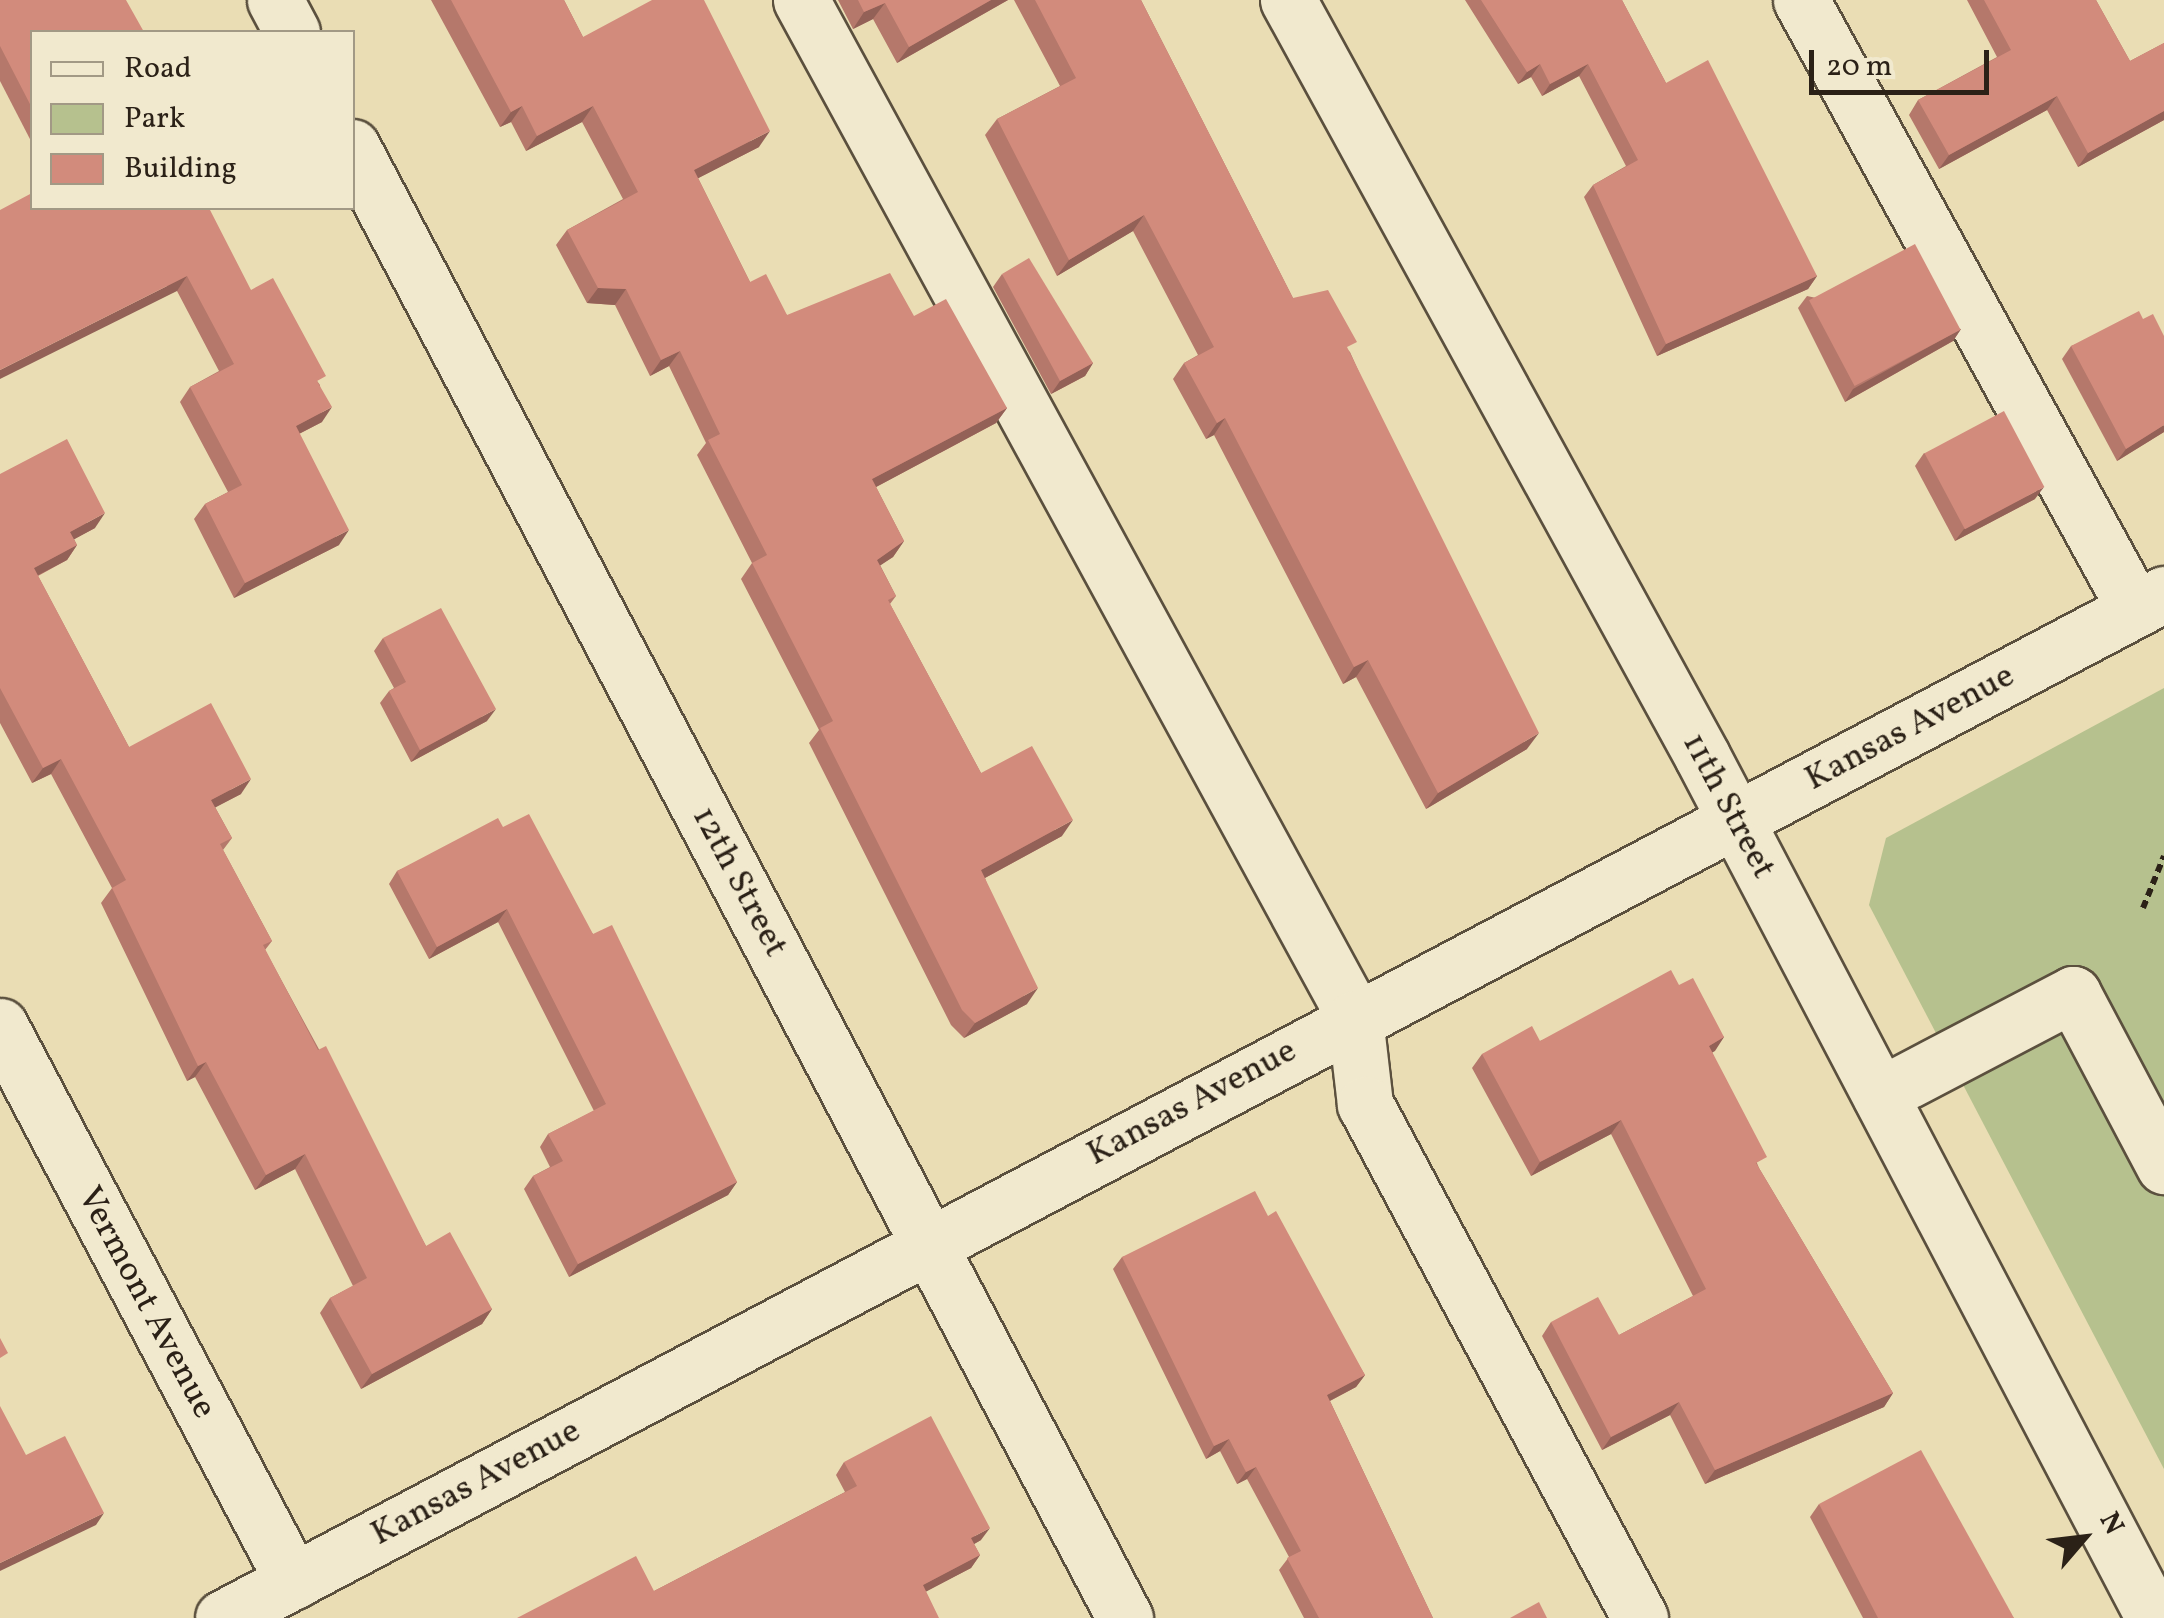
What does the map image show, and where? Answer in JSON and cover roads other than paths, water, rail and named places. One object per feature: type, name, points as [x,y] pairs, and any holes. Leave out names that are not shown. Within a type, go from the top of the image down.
[{"type":"street","points":[[275,0],[291,30]]},
{"type":"street","points":[[800,0],[1355,1018],[1365,1104],[1640,1618]]},
{"type":"street","name":"11th Street","points":[[1288,0],[1736,820],[2154,1618]]},
{"type":"street","points":[[1801,0],[2150,602]]},
{"type":"street","name":"12th Street","points":[[355,153],[1125,1618]]},
{"type":"street","name":"Kansas Avenue","points":[[223,1618],[927,1241],[2150,602]]},
{"type":"street","points":[[1880,1096],[2073,994],[2164,1166]]},
{"type":"street","name":"Vermont Avenue","points":[[0,1026],[293,1581]]}]
